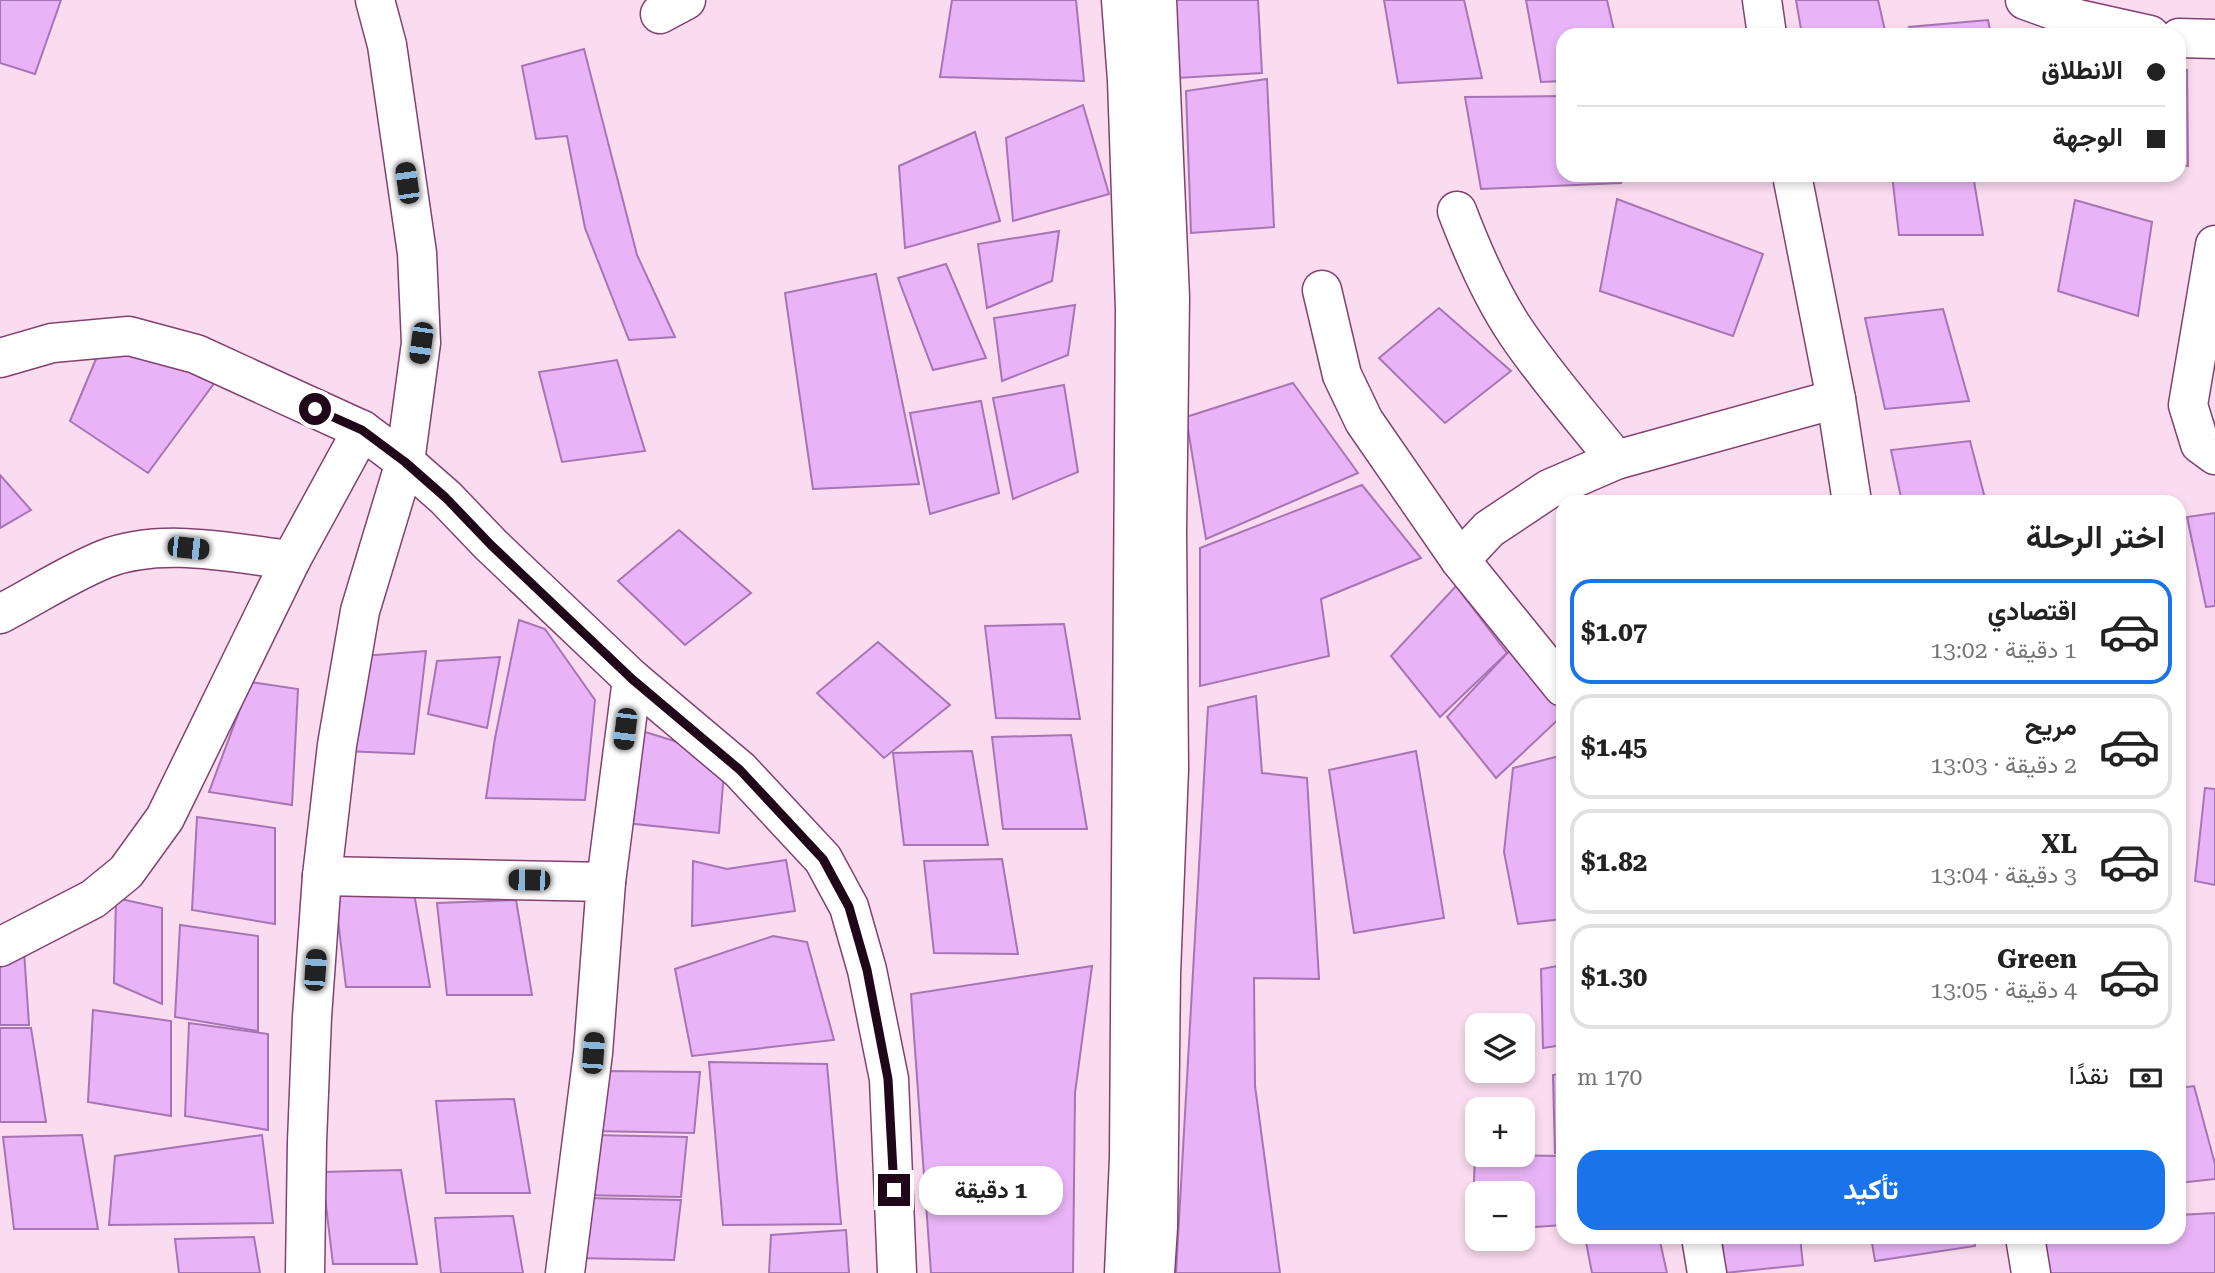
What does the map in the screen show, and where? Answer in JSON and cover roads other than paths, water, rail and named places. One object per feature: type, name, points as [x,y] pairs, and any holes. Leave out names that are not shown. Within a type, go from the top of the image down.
[{"type":"street","points":[[306,1273],[311,1031],[322,876],[337,745],[360,611],[405,462],[421,343],[417,253],[387,46],[375,0]]},
{"type":"street","points":[[1121,0],[1127,80],[1135,309],[1129,1158],[1124,1273]]},
{"type":"street","points":[[1155,1273],[1169,769],[1167,532],[1170,297],[1157,0]]},
{"type":"street","points":[[1762,0],[1767,28]]},
{"type":"street","points":[[2025,0],[2078,19],[2118,28]]},
{"type":"street","points":[[2186,38],[2215,39]]},
{"type":"street","points":[[1794,182],[1836,399],[1851,495]]},
{"type":"street","points":[[1457,212],[1483,274],[1517,333],[1616,460]]},
{"type":"street","points":[[2215,245],[2188,405],[2200,444],[2215,455]]},
{"type":"street","points":[[1322,290],[1342,375],[1364,421],[1460,560],[1556,678]]},
{"type":"street","points":[[0,358],[52,343],[128,336],[196,354],[362,430],[405,462],[446,498],[491,545],[632,679],[740,770],[823,859],[849,907],[867,970],[888,1079],[897,1273]]},
{"type":"street","points":[[1460,560],[1489,529],[1549,489],[1616,460],[1836,399]]},
{"type":"street","points":[[0,947],[93,899],[126,872],[165,818],[291,559],[362,430]]},
{"type":"street","points":[[0,614],[66,577],[107,558],[147,549],[188,548],[291,559]]},
{"type":"street","points":[[565,1273],[593,1053],[606,881],[632,679]]},
{"type":"street","points":[[322,876],[606,881]]},
{"type":"street","points":[[1702,1244],[1707,1273]]},
{"type":"street","points":[[2026,1244],[2031,1273]]}]
